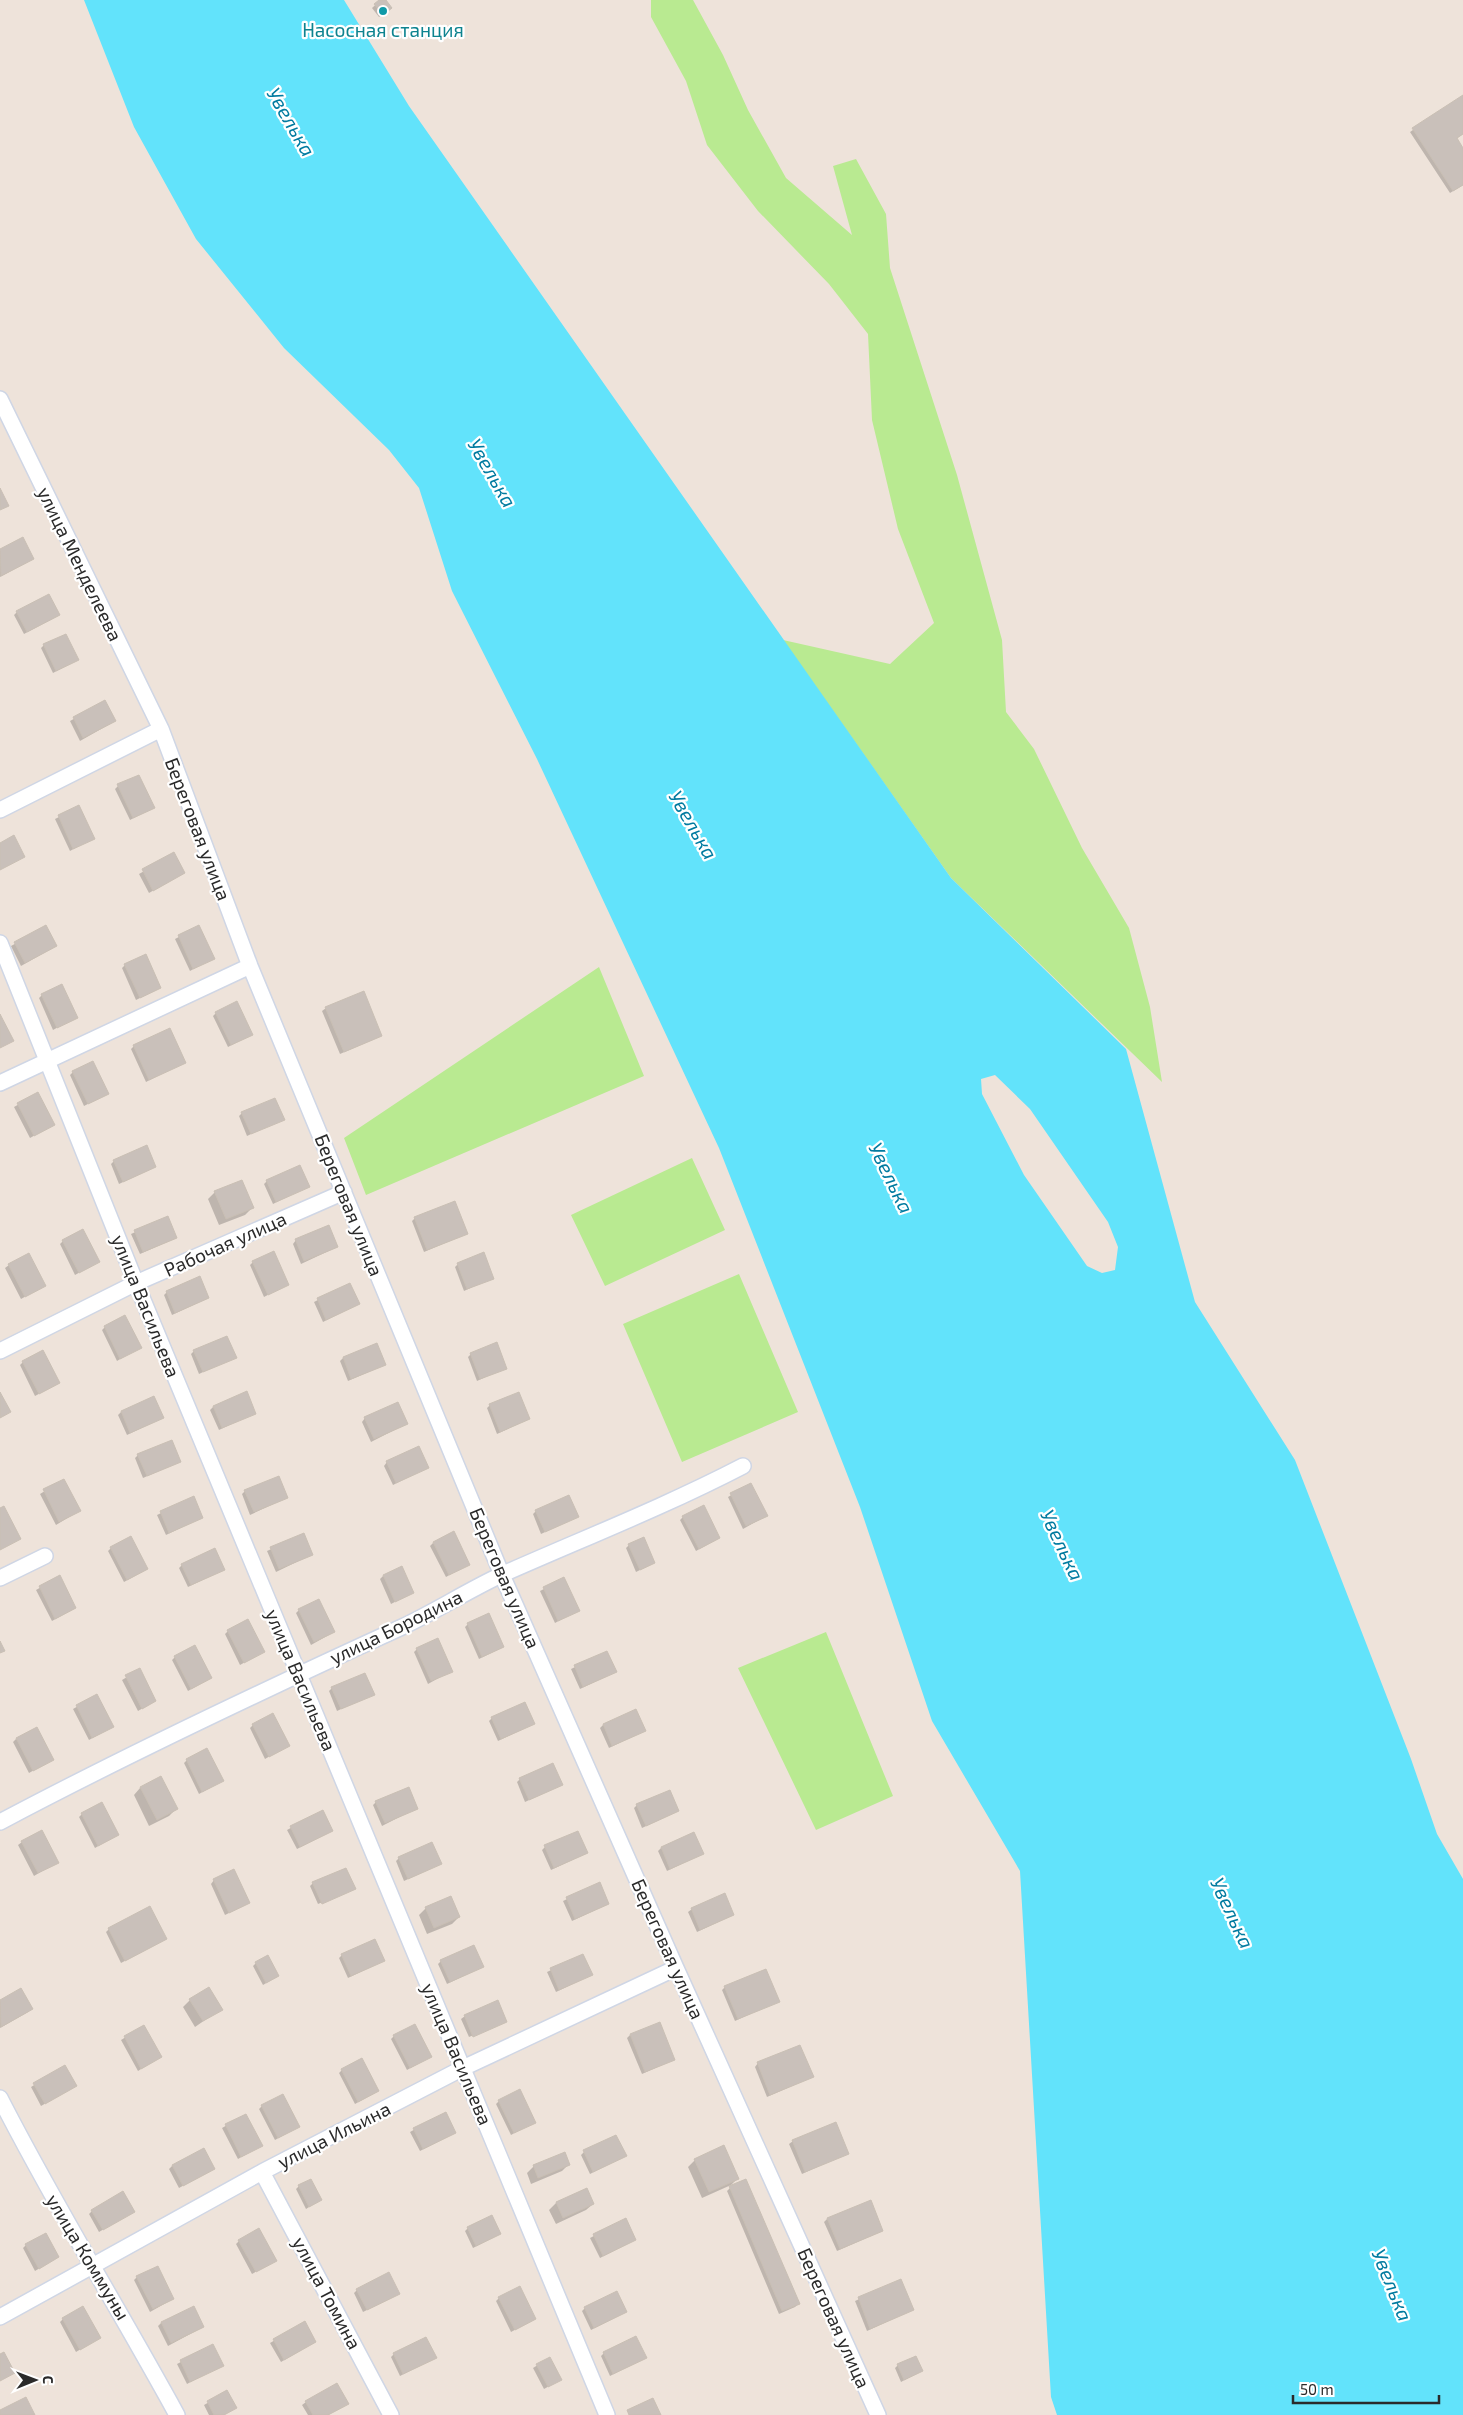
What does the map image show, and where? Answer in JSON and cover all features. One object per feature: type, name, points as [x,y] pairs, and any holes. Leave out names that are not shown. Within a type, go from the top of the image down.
[{"type":"street","name":"улица Менделеева","points":[[0,399],[161,729]]},
{"type":"street","points":[[0,810],[161,729]]},
{"type":"street","name":"Береговая улица","points":[[161,729],[250,966],[502,1575],[676,1968],[878,2415]]},
{"type":"street","name":"улица Васильева","points":[[0,942],[136,1283],[607,2415]]},
{"type":"street","points":[[0,1083],[250,966]]},
{"type":"street","name":"Рабочая улица","points":[[0,1351],[136,1283],[344,1192]]},
{"type":"street","name":"улица Бородина","points":[[0,1822],[83,1778],[298,1673],[404,1626],[502,1575],[654,1508],[742,1466]]},
{"type":"street","points":[[0,1578],[45,1556]]},
{"type":"street","name":"улица Ильина","points":[[0,2317],[92,2264],[262,2172],[463,2068],[676,1968]]},
{"type":"street","name":"улица Коммуны","points":[[0,2098],[39,2174],[177,2415]]},
{"type":"street","name":"улица Томина","points":[[262,2172],[391,2415]]},
{"type":"green space","points":[[651,0],[693,0],[723,55],[748,110],[786,178],[852,235],[833,166],[856,159],[886,214],[890,268],[957,475],[1002,640],[1006,712],[1034,749],[1082,848],[1129,928],[1150,1007],[1162,1082],[951,878],[783,640],[890,664],[934,623],[898,529],[872,420],[868,334],[829,284],[758,211],[707,145],[686,81],[651,17]]},
{"type":"green space","points":[[599,967],[644,1076],[366,1195],[344,1138]]},
{"type":"green space","points":[[692,1158],[725,1230],[605,1286],[571,1215]]},
{"type":"green space","points":[[739,1274],[798,1412],[682,1462],[623,1324]]},
{"type":"green space","points":[[826,1632],[893,1796],[816,1830],[738,1668]]},
{"type":"water","name":"Увелька","points":[[84,0],[344,0],[409,106],[951,878],[1126,1049],[1195,1302],[1295,1460],[1411,1759],[1437,1834],[1463,1879],[1463,2415],[1057,2415],[1051,2397],[1020,1871],[932,1721],[860,1507],[719,1148],[537,759],[452,591],[419,488],[389,450],[284,348],[196,239],[134,127]],"holes":[[[995,1075],[1030,1109],[1108,1222],[1118,1247],[1115,1270],[1102,1273],[1087,1266],[1024,1175],[982,1094],[981,1079]]]},
{"type":"building","name":"Насосная станция","points":[[379,0],[386,0],[392,8],[383,15],[374,4]]},
{"type":"building","points":[[1463,95],[1463,134],[1457,138],[1463,148],[1463,185],[1453,191],[1412,128]]},
{"type":"building","points":[[0,488],[9,506],[0,510]]},
{"type":"building","points":[[23,537],[34,559],[1,576],[0,549]]},
{"type":"building","points":[[49,594],[60,615],[27,632],[16,611]]},
{"type":"building","points":[[66,634],[79,660],[56,671],[43,644]]},
{"type":"building","points":[[105,700],[116,721],[83,738],[73,717]]},
{"type":"building","points":[[139,775],[155,808],[133,818],[117,784]]},
{"type":"building","points":[[79,805],[95,839],[73,849],[58,815]]},
{"type":"building","points":[[14,835],[25,857],[0,870],[0,843]]},
{"type":"building","points":[[174,852],[185,873],[153,891],[142,869]]},
{"type":"building","points":[[46,925],[57,946],[25,963],[14,942]]},
{"type":"building","points":[[199,925],[215,959],[193,969],[178,935]]},
{"type":"building","points":[[146,954],[161,988],[140,998],[124,964]]},
{"type":"building","points":[[62,984],[78,1018],[57,1028],[41,994]]},
{"type":"building","points":[[364,991],[382,1036],[344,1052],[325,1007]]},
{"type":"building","points":[[237,1001],[253,1035],[231,1045],[215,1012]]},
{"type":"building","points":[[0,1014],[14,1041],[0,1048]]},
{"type":"building","points":[[170,1028],[186,1063],[149,1080],[133,1045]]},
{"type":"building","points":[[93,1061],[109,1094],[88,1104],[72,1071]]},
{"type":"building","points":[[38,1092],[55,1125],[34,1136],[17,1103]]},
{"type":"building","points":[[275,1098],[285,1120],[251,1134],[241,1112]]},
{"type":"building","points":[[147,1145],[156,1167],[123,1182],[113,1160]]},
{"type":"building","points":[[300,1165],[310,1187],[276,1202],[266,1180]]},
{"type":"building","points":[[242,1180],[254,1208],[226,1219],[214,1191]]},
{"type":"building","points":[[455,1201],[468,1234],[427,1250],[414,1217]]},
{"type":"building","points":[[168,1216],[177,1238],[143,1252],[134,1230]]},
{"type":"building","points":[[329,1225],[338,1247],[304,1261],[295,1239]]},
{"type":"building","points":[[83,1229],[100,1262],[79,1273],[62,1240]]},
{"type":"building","points":[[274,1251],[289,1285],[268,1295],[252,1261]]},
{"type":"building","points":[[484,1252],[494,1279],[467,1289],[457,1263]]},
{"type":"building","points":[[29,1253],[46,1286],[25,1297],[8,1264]]},
{"type":"building","points":[[200,1276],[209,1298],[175,1313],[166,1291]]},
{"type":"building","points":[[350,1283],[360,1304],[326,1320],[317,1298]]},
{"type":"building","points":[[125,1315],[142,1348],[120,1359],[104,1326]]},
{"type":"building","points":[[227,1336],[237,1358],[203,1372],[193,1350]]},
{"type":"building","points":[[497,1342],[507,1369],[480,1379],[470,1353]]},
{"type":"building","points":[[377,1343],[386,1365],[351,1379],[343,1357]]},
{"type":"building","points":[[43,1350],[60,1383],[39,1394],[22,1361]]},
{"type":"building","points":[[247,1391],[256,1414],[222,1428],[213,1406]]},
{"type":"building","points":[[0,1392],[11,1412],[0,1418]]},
{"type":"building","points":[[519,1392],[530,1419],[500,1432],[489,1404]]},
{"type":"building","points":[[154,1396],[164,1418],[130,1433],[121,1411]]},
{"type":"building","points":[[398,1402],[408,1424],[374,1439],[364,1417]]},
{"type":"building","points":[[172,1440],[181,1462],[147,1476],[137,1454]]},
{"type":"building","points":[[419,1446],[429,1468],[396,1483],[386,1461]]},
{"type":"building","points":[[279,1476],[288,1498],[254,1512],[244,1490]]},
{"type":"building","points":[[64,1479],[81,1511],[59,1522],[43,1489]]},
{"type":"building","points":[[751,1483],[768,1516],[746,1526],[730,1493]]},
{"type":"building","points":[[569,1495],[579,1517],[545,1532],[535,1510]]},
{"type":"building","points":[[194,1496],[203,1518],[169,1533],[160,1511]]},
{"type":"building","points":[[704,1505],[720,1538],[699,1549],[682,1516]]},
{"type":"building","points":[[4,1506],[21,1539],[0,1550],[0,1508]]},
{"type":"building","points":[[454,1531],[470,1565],[449,1575],[433,1542]]},
{"type":"building","points":[[304,1533],[313,1555],[279,1569],[270,1547]]},
{"type":"building","points":[[131,1536],[148,1569],[127,1580],[110,1547]]},
{"type":"building","points":[[644,1537],[655,1563],[640,1570],[628,1544]]},
{"type":"building","points":[[215,1548],[225,1570],[191,1585],[181,1564]]},
{"type":"building","points":[[402,1566],[414,1593],[395,1602],[383,1575]]},
{"type":"building","points":[[60,1575],[76,1608],[55,1619],[39,1586]]},
{"type":"building","points":[[564,1577],[580,1611],[558,1621],[543,1587]]},
{"type":"building","points":[[319,1599],[335,1632],[314,1642],[298,1609]]},
{"type":"building","points":[[489,1613],[504,1647],[482,1657],[467,1623]]},
{"type":"building","points":[[248,1619],[265,1652],[244,1663],[227,1630]]},
{"type":"building","points":[[438,1638],[453,1672],[431,1681],[416,1648]]},
{"type":"building","points":[[0,1641],[5,1651],[0,1653]]},
{"type":"building","points":[[195,1645],[212,1678],[191,1689],[174,1656]]},
{"type":"building","points":[[607,1651],[617,1672],[583,1687],[574,1665]]},
{"type":"building","points":[[140,1668],[156,1701],[142,1709],[125,1675]]},
{"type":"building","points":[[365,1673],[375,1695],[341,1709],[331,1687]]},
{"type":"building","points":[[97,1694],[114,1727],[92,1738],[76,1705]]},
{"type":"building","points":[[525,1702],[535,1724],[501,1739],[491,1717]]},
{"type":"building","points":[[636,1709],[646,1731],[612,1746],[603,1724]]},
{"type":"building","points":[[273,1713],[290,1746],[269,1757],[252,1724]]},
{"type":"building","points":[[37,1727],[54,1760],[33,1771],[16,1738]]},
{"type":"building","points":[[207,1748],[224,1781],[202,1792],[186,1759]]},
{"type":"building","points":[[553,1763],[563,1785],[529,1800],[519,1778]]},
{"type":"building","points":[[161,1776],[178,1809],[157,1820],[140,1787]]},
{"type":"building","points":[[409,1787],[418,1809],[385,1823],[375,1801]]},
{"type":"building","points":[[670,1790],[679,1811],[646,1826],[636,1804]]},
{"type":"building","points":[[102,1802],[119,1835],[98,1846],[81,1813]]},
{"type":"building","points":[[323,1810],[333,1831],[300,1847],[290,1826]]},
{"type":"building","points":[[42,1830],[59,1863],[38,1873],[21,1841]]},
{"type":"building","points":[[578,1831],[588,1853],[554,1868],[544,1845]]},
{"type":"building","points":[[694,1832],[704,1854],[670,1869],[661,1847]]},
{"type":"building","points":[[432,1842],[442,1864],[408,1879],[398,1857]]},
{"type":"building","points":[[346,1868],[356,1889],[322,1904],[312,1882]]},
{"type":"building","points":[[234,1869],[250,1903],[229,1913],[213,1879]]},
{"type":"building","points":[[600,1882],[609,1904],[575,1919],[566,1897]]},
{"type":"building","points":[[725,1893],[734,1915],[700,1930],[691,1908]]},
{"type":"building","points":[[451,1896],[460,1917],[434,1928],[425,1907]]},
{"type":"building","points":[[150,1906],[167,1939],[125,1961],[108,1928]]},
{"type":"building","points":[[375,1939],[385,1961],[351,1976],[341,1954]]},
{"type":"building","points":[[474,1945],[484,1967],[450,1982],[440,1960]]},
{"type":"building","points":[[583,1954],[593,1975],[559,1990],[550,1968]]},
{"type":"building","points":[[268,1955],[279,1976],[266,1983],[255,1962]]},
{"type":"building","points":[[766,1969],[780,2002],[738,2019],[724,1986]]},
{"type":"building","points":[[209,1987],[223,2010],[203,2021],[189,1999]]},
{"type":"building","points":[[21,1988],[33,2009],[1,2027],[0,2000]]},
{"type":"building","points":[[498,2000],[507,2022],[473,2037],[464,2015]]},
{"type":"building","points":[[660,2022],[675,2060],[645,2072],[630,2034]]},
{"type":"building","points":[[415,2024],[432,2057],[410,2068],[393,2035]]},
{"type":"building","points":[[144,2025],[162,2057],[141,2069],[124,2036]]},
{"type":"building","points":[[800,2045],[814,2077],[770,2095],[757,2062]]},
{"type":"building","points":[[362,2058],[379,2091],[358,2102],[341,2069]]},
{"type":"building","points":[[65,2065],[77,2086],[45,2104],[33,2083]]},
{"type":"building","points":[[520,2089],[536,2123],[514,2133],[498,2100]]},
{"type":"building","points":[[283,2094],[300,2127],[278,2138],[261,2105]]},
{"type":"building","points":[[446,2112],[456,2133],[423,2149],[413,2128]]},
{"type":"building","points":[[246,2114],[263,2146],[241,2157],[225,2124]]},
{"type":"building","points":[[836,2122],[849,2154],[805,2172],[792,2140]]},
{"type":"building","points":[[616,2135],[627,2156],[593,2172],[583,2150]]},
{"type":"building","points":[[724,2145],[739,2179],[709,2192],[694,2159]]},
{"type":"building","points":[[204,2148],[215,2169],[183,2186],[172,2165]]},
{"type":"building","points":[[565,2152],[570,2165],[538,2178],[533,2165]]},
{"type":"building","points":[[311,2179],[322,2200],[309,2207],[298,2185]]},
{"type":"building","points":[[746,2179],[800,2304],[782,2311],[729,2186]]},
{"type":"building","points":[[587,2188],[594,2204],[563,2218],[556,2202]]},
{"type":"building","points":[[123,2191],[135,2212],[103,2230],[91,2210]]},
{"type":"building","points":[[871,2200],[883,2231],[840,2249],[827,2218]]},
{"type":"building","points":[[492,2215],[501,2234],[476,2246],[467,2227]]},
{"type":"building","points":[[626,2218],[636,2240],[603,2256],[593,2234]]},
{"type":"building","points":[[259,2228],[277,2261],[256,2272],[238,2240]]},
{"type":"building","points":[[46,2233],[59,2257],[39,2269],[25,2244]]},
{"type":"building","points":[[158,2266],[174,2299],[153,2309],[136,2276]]},
{"type":"building","points":[[389,2272],[400,2294],[367,2310],[356,2289]]},
{"type":"building","points":[[901,2279],[914,2310],[870,2329],[858,2297]]},
{"type":"building","points":[[520,2286],[536,2319],[515,2330],[498,2297]]},
{"type":"building","points":[[617,2291],[627,2312],[594,2328],[584,2307]]},
{"type":"building","points":[[83,2306],[101,2338],[80,2350],[62,2318]]},
{"type":"building","points":[[194,2306],[204,2327],[171,2343],[161,2322]]},
{"type":"building","points":[[305,2321],[316,2342],[284,2360],[273,2339]]},
{"type":"building","points":[[636,2336],[647,2358],[613,2374],[603,2352]]},
{"type":"building","points":[[426,2337],[437,2358],[403,2374],[393,2353]]},
{"type":"building","points":[[213,2344],[224,2366],[190,2382],[180,2360]]},
{"type":"building","points":[[4,2352],[15,2373],[0,2381],[0,2354]]},
{"type":"building","points":[[916,2356],[923,2371],[904,2380],[897,2364]]},
{"type":"building","points":[[550,2357],[562,2380],[548,2387],[536,2364]]},
{"type":"building","points":[[337,2383],[349,2404],[328,2415],[313,2415],[305,2401]]},
{"type":"building","points":[[227,2390],[237,2408],[224,2415],[214,2415],[207,2401]]},
{"type":"building","points":[[26,2397],[35,2415],[0,2415],[0,2410]]},
{"type":"building","points":[[653,2398],[661,2415],[629,2415],[627,2410]]},
{"type":"place","name":"Насосная станция","points":[[383,11]]}]
